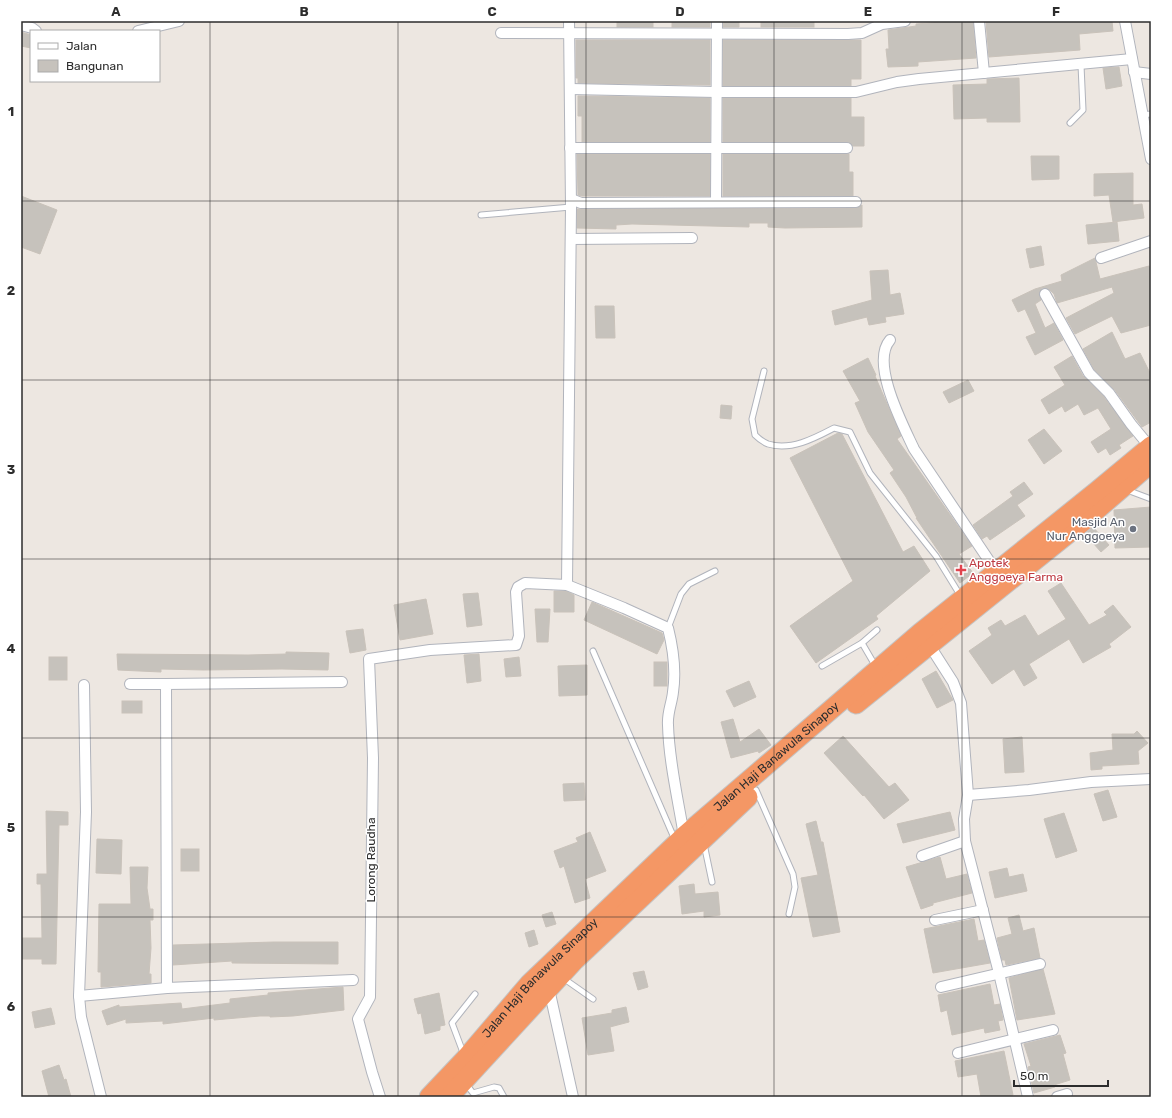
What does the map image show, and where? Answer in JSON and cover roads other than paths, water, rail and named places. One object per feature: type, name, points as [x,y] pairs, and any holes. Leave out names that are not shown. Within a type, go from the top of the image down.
[{"type":"highway","name":"Jalan Haji Banawula Sinapoy","points":[[429,1097],[465,1059],[530,983],[680,839],[877,670],[996,571],[1122,489],[1151,452]]},
{"type":"highway","name":"Jalan Haji Banawula Sinapoy","points":[[449,1097],[587,949],[756,790],[867,695],[930,646],[1151,452]]},
{"type":"street","points":[[142,30],[179,21]]},
{"type":"street","points":[[569,21],[571,203],[567,585],[668,628],[671,644],[674,684],[668,714],[670,749],[680,839]]},
{"type":"street","points":[[716,202],[717,21]]},
{"type":"street","points":[[501,32],[862,33],[882,24],[904,21]]},
{"type":"street","points":[[979,21],[984,73]]},
{"type":"street","points":[[1125,21],[1134,72],[1147,115],[1151,159]]},
{"type":"street","points":[[21,25],[35,30]]},
{"type":"street","points":[[570,89],[716,92],[856,92],[897,82],[1132,59]]},
{"type":"street","points":[[1134,72],[1151,74]]},
{"type":"street","points":[[570,148],[847,148]]},
{"type":"street","points":[[571,203],[856,202]]},
{"type":"street","points":[[570,239],[692,238]]},
{"type":"street","points":[[1101,258],[1151,242]]},
{"type":"street","points":[[1045,294],[1090,373],[1109,393],[1151,452]]},
{"type":"street","points":[[890,340],[886,344],[883,358],[886,379],[908,434],[923,462],[996,571]]},
{"type":"street","name":"Lorong Raudha","points":[[380,1097],[358,1019],[370,997],[373,758],[369,659],[430,650],[516,645],[519,636],[515,602],[518,587],[525,583],[567,585]]},
{"type":"street","points":[[930,646],[953,682],[959,697],[968,795],[964,819],[965,841],[999,973],[1028,1097]]},
{"type":"street","points":[[130,684],[342,682]]},
{"type":"street","points":[[166,684],[167,988]]},
{"type":"street","points":[[84,686],[86,812],[79,996],[81,1016],[101,1097]]},
{"type":"street","points":[[968,795],[1029,790],[1090,782],[1151,778]]},
{"type":"street","points":[[922,856],[965,841]]},
{"type":"street","points":[[935,920],[983,910]]},
{"type":"street","points":[[941,987],[1040,964]]},
{"type":"street","points":[[79,996],[167,988],[353,980]]},
{"type":"street","points":[[555,983],[573,1097]]},
{"type":"street","points":[[958,1053],[1053,1030]]},
{"type":"street","points":[[1057,1097],[1067,1094]]},
{"type":"lane","points":[[1070,123],[1083,110],[1081,65]]},
{"type":"lane","points":[[481,215],[571,203]]},
{"type":"lane","points":[[764,371],[752,419],[754,435],[767,444],[782,445],[806,442],[834,428],[850,432],[870,473],[936,556],[963,599]]},
{"type":"lane","points":[[1122,489],[1135,492],[1151,499]]},
{"type":"lane","points":[[668,628],[681,594],[689,584],[715,571]]},
{"type":"lane","points":[[822,666],[862,643],[877,630]]},
{"type":"lane","points":[[862,643],[877,670]]},
{"type":"lane","points":[[593,650],[652,791],[680,839]]},
{"type":"lane","points":[[756,790],[793,874],[795,887],[789,914]]},
{"type":"lane","points":[[703,839],[712,882]]},
{"type":"lane","points":[[555,983],[593,999]]},
{"type":"lane","points":[[465,1059],[452,1023],[475,994]]},
{"type":"lane","points":[[464,1082],[473,1093],[494,1087],[499,1088],[504,1097]]},
{"type":"place","name":"Masjid An Nur Anggoeya","points":[[1133,529]]},
{"type":"place","name":"Apotek Anggoeya Farma","points":[[961,570]]}]
